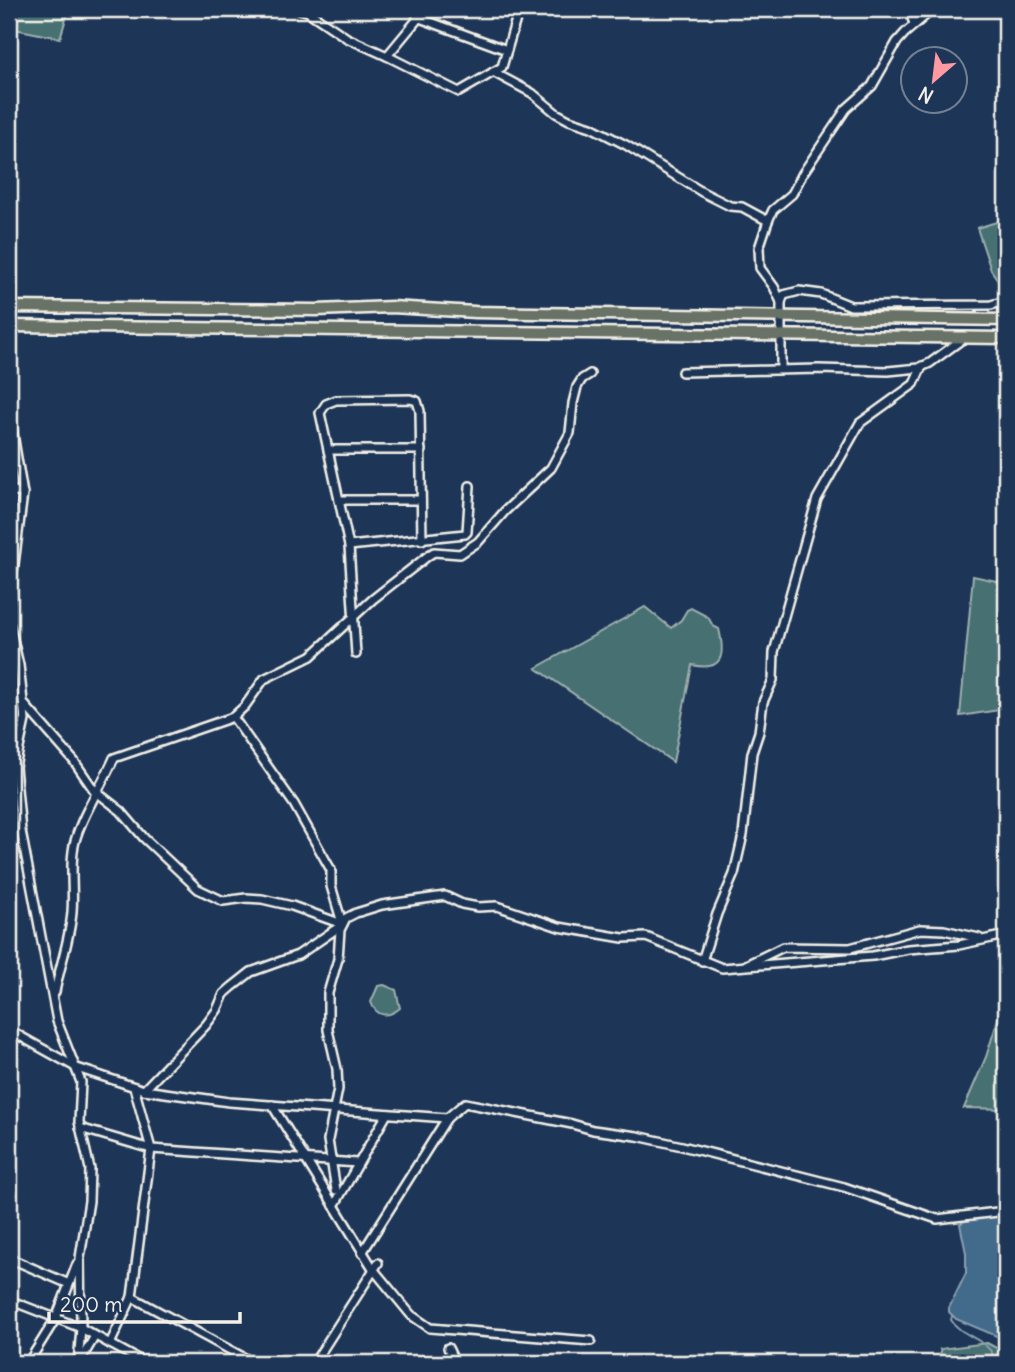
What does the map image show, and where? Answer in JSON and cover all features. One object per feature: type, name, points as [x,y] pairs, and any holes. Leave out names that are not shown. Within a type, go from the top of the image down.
[{"type":"highway","points":[[9,307],[317,310],[392,307],[475,312],[1006,320]]},
{"type":"highway","points":[[9,326],[1006,338]]},
{"type":"street","points":[[298,9],[319,17],[347,38],[459,92],[502,67],[519,9]]},
{"type":"street","points":[[387,56],[426,9]]},
{"type":"street","points":[[909,9],[914,24]]},
{"type":"street","points":[[781,302],[760,268],[759,248],[768,221],[774,210],[792,194],[846,109],[872,86],[887,57],[905,33],[933,9]]},
{"type":"street","points":[[417,17],[507,50]]},
{"type":"street","points":[[493,72],[532,93],[556,113],[626,145],[702,192],[730,206],[742,207],[768,221]]},
{"type":"street","points":[[780,369],[780,315],[784,295],[799,291],[821,294],[851,306],[991,305],[1006,302]]},
{"type":"street","points":[[682,372],[780,369],[888,371],[922,366],[964,338]]},
{"type":"street","points":[[702,961],[717,914],[734,874],[743,835],[752,753],[759,732],[763,702],[773,680],[774,652],[817,499],[860,423],[914,384],[922,366]]},
{"type":"street","points":[[54,996],[73,911],[73,846],[79,828],[114,758],[233,717],[245,706],[264,679],[311,656],[353,617],[429,555],[434,552],[460,554],[478,542],[505,510],[551,468],[570,433],[572,403],[577,387],[582,379],[590,374]]},
{"type":"street","points":[[356,654],[349,546],[320,413],[326,404],[336,400],[417,401],[420,406],[422,540]]},
{"type":"street","points":[[9,410],[23,494],[19,540],[10,586],[9,621],[19,665],[23,703],[24,727],[15,767],[17,790],[28,874],[57,1021],[77,1068],[81,1094],[80,1128],[90,1169],[89,1201],[80,1258],[81,1328],[78,1363]]},
{"type":"street","points":[[328,450],[421,450]]},
{"type":"street","points":[[349,546],[465,534],[470,486]]},
{"type":"street","points":[[9,489],[23,494]]},
{"type":"street","points":[[339,500],[421,500]]},
{"type":"street","points":[[9,537],[19,540]]},
{"type":"street","points":[[23,703],[74,761],[97,793],[121,811],[144,838],[204,892],[223,901],[246,898],[274,901],[342,924]]},
{"type":"street","points":[[233,717],[294,804],[331,870],[331,886],[342,924],[338,959],[328,993],[327,1017],[337,1069],[338,1089],[328,1133],[336,1191]]},
{"type":"street","points":[[144,1090],[206,1025],[224,994],[251,972],[298,955],[342,924],[346,918],[382,905],[445,896],[462,904],[497,906],[559,927],[623,938],[646,937],[722,968],[873,956],[908,949],[960,945],[1006,935]]},
{"type":"street","points":[[742,967],[783,947],[850,948],[920,929],[944,930],[983,939]]},
{"type":"street","points":[[9,1030],[77,1068],[144,1090],[229,1102],[447,1118]]},
{"type":"street","points":[[110,1344],[132,1297],[151,1149],[134,1087]]},
{"type":"street","points":[[362,1253],[447,1118],[465,1103],[593,1130],[662,1141],[844,1187],[937,1219],[1006,1211]]},
{"type":"street","points":[[272,1105],[362,1253],[376,1267],[411,1315],[430,1328],[591,1340]]},
{"type":"street","points":[[334,1206],[387,1114]]},
{"type":"street","points":[[80,1128],[151,1149],[358,1163]]},
{"type":"street","points":[[9,1258],[69,1284]]},
{"type":"street","points":[[28,1363],[56,1318],[80,1258]]},
{"type":"street","points":[[314,1363],[376,1267]]},
{"type":"street","points":[[132,1297],[254,1363]]},
{"type":"street","points":[[10,1302],[81,1328],[145,1363]]},
{"type":"street","points":[[78,1363],[95,1336]]},
{"type":"street","points":[[448,1348],[455,1363]]},
{"type":"green space","points":[[9,9],[69,9],[60,38],[9,28]]},
{"type":"green space","points":[[1006,219],[1006,281],[1000,283],[991,270],[977,228]]},
{"type":"green space","points":[[973,576],[1006,583],[1006,709],[960,716]]},
{"type":"green space","points":[[645,607],[671,628],[691,608],[708,617],[713,626],[719,629],[721,638],[722,653],[716,663],[711,666],[692,665],[673,762],[536,668]]},
{"type":"green space","points":[[384,985],[396,990],[400,1008],[387,1014],[376,1011],[371,1002],[378,986]]},
{"type":"green space","points":[[1006,994],[1006,1109],[964,1108],[986,1057]]},
{"type":"green space","points":[[987,1343],[1006,1353],[1006,1363],[942,1363],[940,1349]]},
{"type":"water","points":[[1006,1214],[1006,1340],[956,1319],[949,1312],[949,1308],[966,1273],[966,1253],[960,1224]]},
{"type":"waterway","points":[[952,1316],[951,1320],[956,1326],[989,1348],[995,1363]]}]
